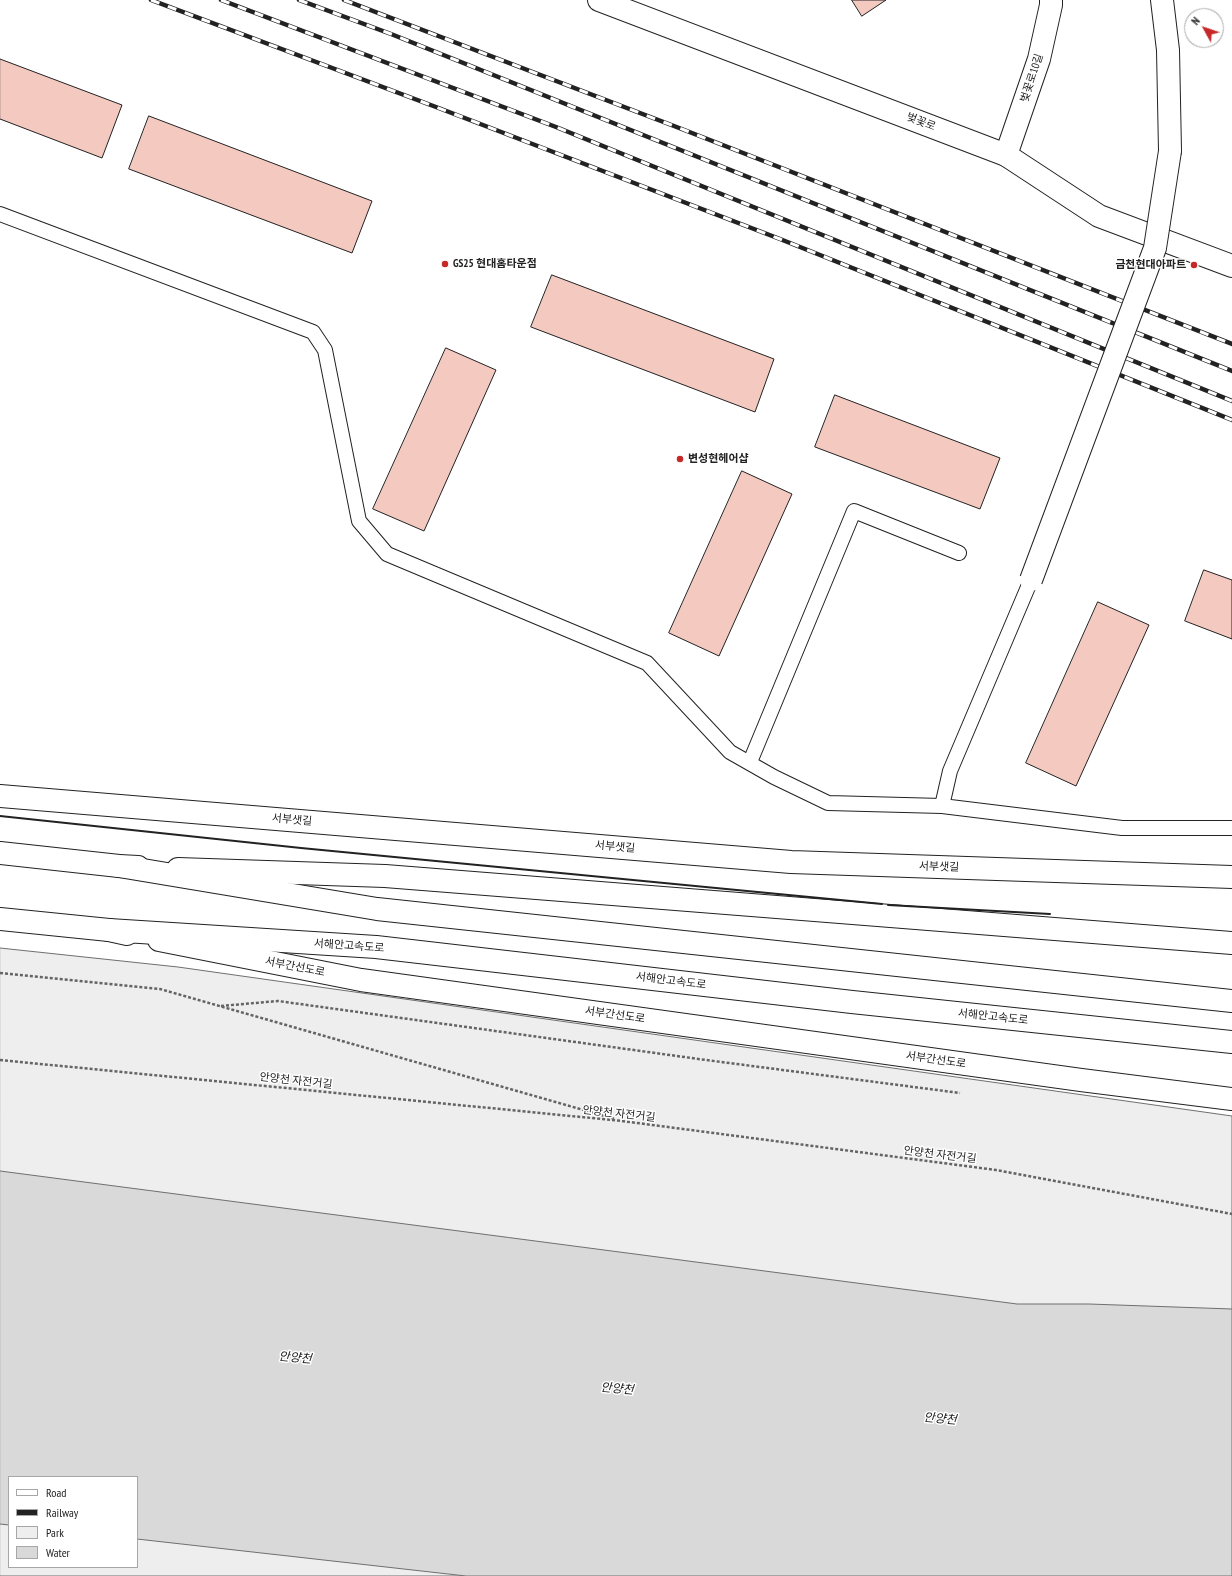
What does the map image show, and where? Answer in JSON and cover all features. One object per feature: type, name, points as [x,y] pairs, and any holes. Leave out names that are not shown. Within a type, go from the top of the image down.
[{"type":"main road","name":"벚꽃로","points":[[599,0],[1006,155],[1099,216],[1232,266]]},
{"type":"main road","name":"벚꽃로10길","points":[[1006,155],[1039,59],[1051,0]]},
{"type":"main road","points":[[1031,580],[1155,248],[1170,151],[1168,50],[1162,0]]},
{"type":"main road","name":"서부샛길","points":[[0,796],[791,862],[1232,876]]},
{"type":"main road","points":[[0,854],[119,866],[385,876],[1232,943]]},
{"type":"main road","points":[[119,866],[378,909],[1232,1001]]},
{"type":"main road","name":"서부간선도로","points":[[0,918],[108,930],[361,980],[1081,1080],[1232,1099]]},
{"type":"main road","name":"서해안고속도로","points":[[108,930],[376,947],[852,1002],[1232,1042]]},
{"type":"lane","points":[[0,214],[313,332],[325,350],[359,521],[387,554],[647,662],[730,752],[774,777],[828,804],[942,806],[1122,828],[1232,828]]},
{"type":"lane","points":[[750,762],[854,511],[959,553]]},
{"type":"lane","points":[[942,806],[950,771],[1031,580]]},
{"type":"path","points":[[0,973],[160,988],[622,1121]]},
{"type":"path","points":[[221,1006],[278,1001],[965,1094]]},
{"type":"path","name":"안양천 자전거길","points":[[0,1060],[622,1121],[996,1170],[1232,1214]]},
{"type":"green space","points":[[0,948],[178,967],[1232,1116],[1232,1576],[0,1576]]},
{"type":"water","name":"안양천","points":[[0,1171],[1017,1304],[1089,1304],[1232,1309],[1232,1576],[466,1576],[138,1539],[138,1476],[8,1476],[8,1525],[0,1524]]},
{"type":"building","points":[[852,0],[886,0],[862,16]]},
{"type":"building","points":[[0,59],[122,105],[102,158],[0,119]]},
{"type":"building","points":[[149,116],[372,201],[352,253],[129,169]]},
{"type":"building","points":[[552,275],[774,359],[755,412],[531,327]]},
{"type":"building","points":[[446,348],[496,370],[424,531],[373,509]]},
{"type":"building","points":[[835,395],[1000,458],[980,509],[815,447]]},
{"type":"building","points":[[742,471],[792,494],[719,656],[669,633]]},
{"type":"building","points":[[1204,570],[1232,580],[1232,639],[1185,621]]},
{"type":"building","points":[[1098,602],[1149,625],[1076,786],[1026,763]]},
{"type":"railway","points":[[151,0],[436,107],[780,239],[1232,420]]},
{"type":"railway","points":[[221,0],[556,127],[1232,401]]},
{"type":"railway","points":[[299,0],[391,34],[1232,371]]},
{"type":"railway","points":[[344,0],[674,126],[1232,344]]},
{"type":"wall","points":[[0,816],[301,848],[882,904]]},
{"type":"wall","points":[[888,905],[1050,914]]},
{"type":"place","name":"GS25 현대홈타운점","points":[[445,264]]},
{"type":"place","name":"금천현대아파트","points":[[1194,265]]},
{"type":"place","name":"변성현헤어샵","points":[[680,459]]}]
